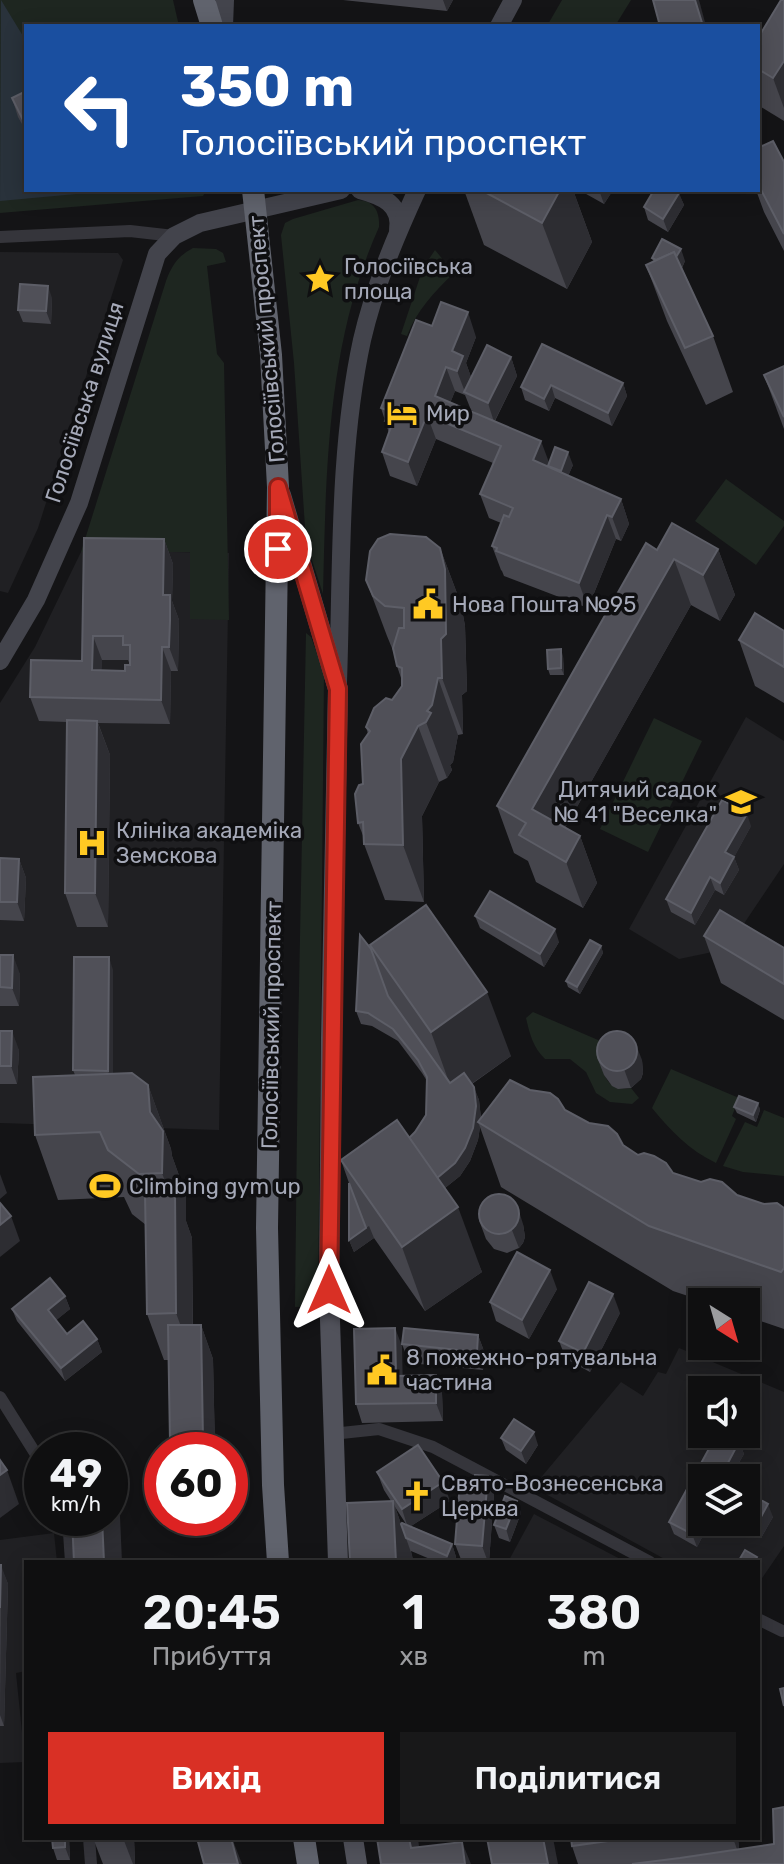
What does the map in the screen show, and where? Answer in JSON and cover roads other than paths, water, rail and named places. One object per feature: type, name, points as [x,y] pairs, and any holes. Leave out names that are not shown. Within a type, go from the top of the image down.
[{"type":"highway","points":[[204,0],[211,24]]},
{"type":"highway","name":"Голосіївський проспект","points":[[254,200],[271,355],[278,487],[267,1191],[267,1293],[278,1560]]},
{"type":"highway","points":[[304,1840],[309,1864]]},
{"type":"main road","points":[[224,24],[225,0]]},
{"type":"main road","points":[[500,24],[513,0]]},
{"type":"main road","points":[[174,236],[254,200],[324,192]]},
{"type":"main road","points":[[366,192],[394,206],[399,220],[397,237]]},
{"type":"main road","points":[[338,689],[346,448],[353,388],[373,300],[416,192]]},
{"type":"main road","name":"Голосіївська вулиця","points":[[0,661],[36,600],[79,503],[151,269],[157,254],[174,236]]},
{"type":"main road","name":"Голосіївський проспект","points":[[278,487],[338,689],[330,1155],[332,1434],[338,1560]]},
{"type":"street","points":[[0,237],[130,231],[174,236]]},
{"type":"street","points":[[0,1397],[24,1434]]},
{"type":"street","points":[[0,1424],[14,1417]]},
{"type":"street","points":[[332,1434],[379,1429],[433,1447],[646,1560]]},
{"type":"street","points":[[69,1536],[71,1560]]},
{"type":"street","points":[[760,1620],[782,1631]]},
{"type":"street","points":[[89,1840],[91,1864]]},
{"type":"place","name":"Голосіївська площа","points":[[320,279]]},
{"type":"place","name":"Мир","points":[[402,413]]},
{"type":"place","name":"Нова Пошта №95","points":[[428,604]]},
{"type":"place","name":"Дитячий садок № 41 \"Веселка\"","points":[[741,802]]},
{"type":"place","name":"Клініка академіка Земскова","points":[[92,843]]},
{"type":"place","name":"Climbing gym up","points":[[105,1186]]},
{"type":"place","name":"8 пожежно-рятувальна частина","points":[[382,1370]]},
{"type":"place","name":"Свято-Вознесенська Церква","points":[[417,1496]]}]
